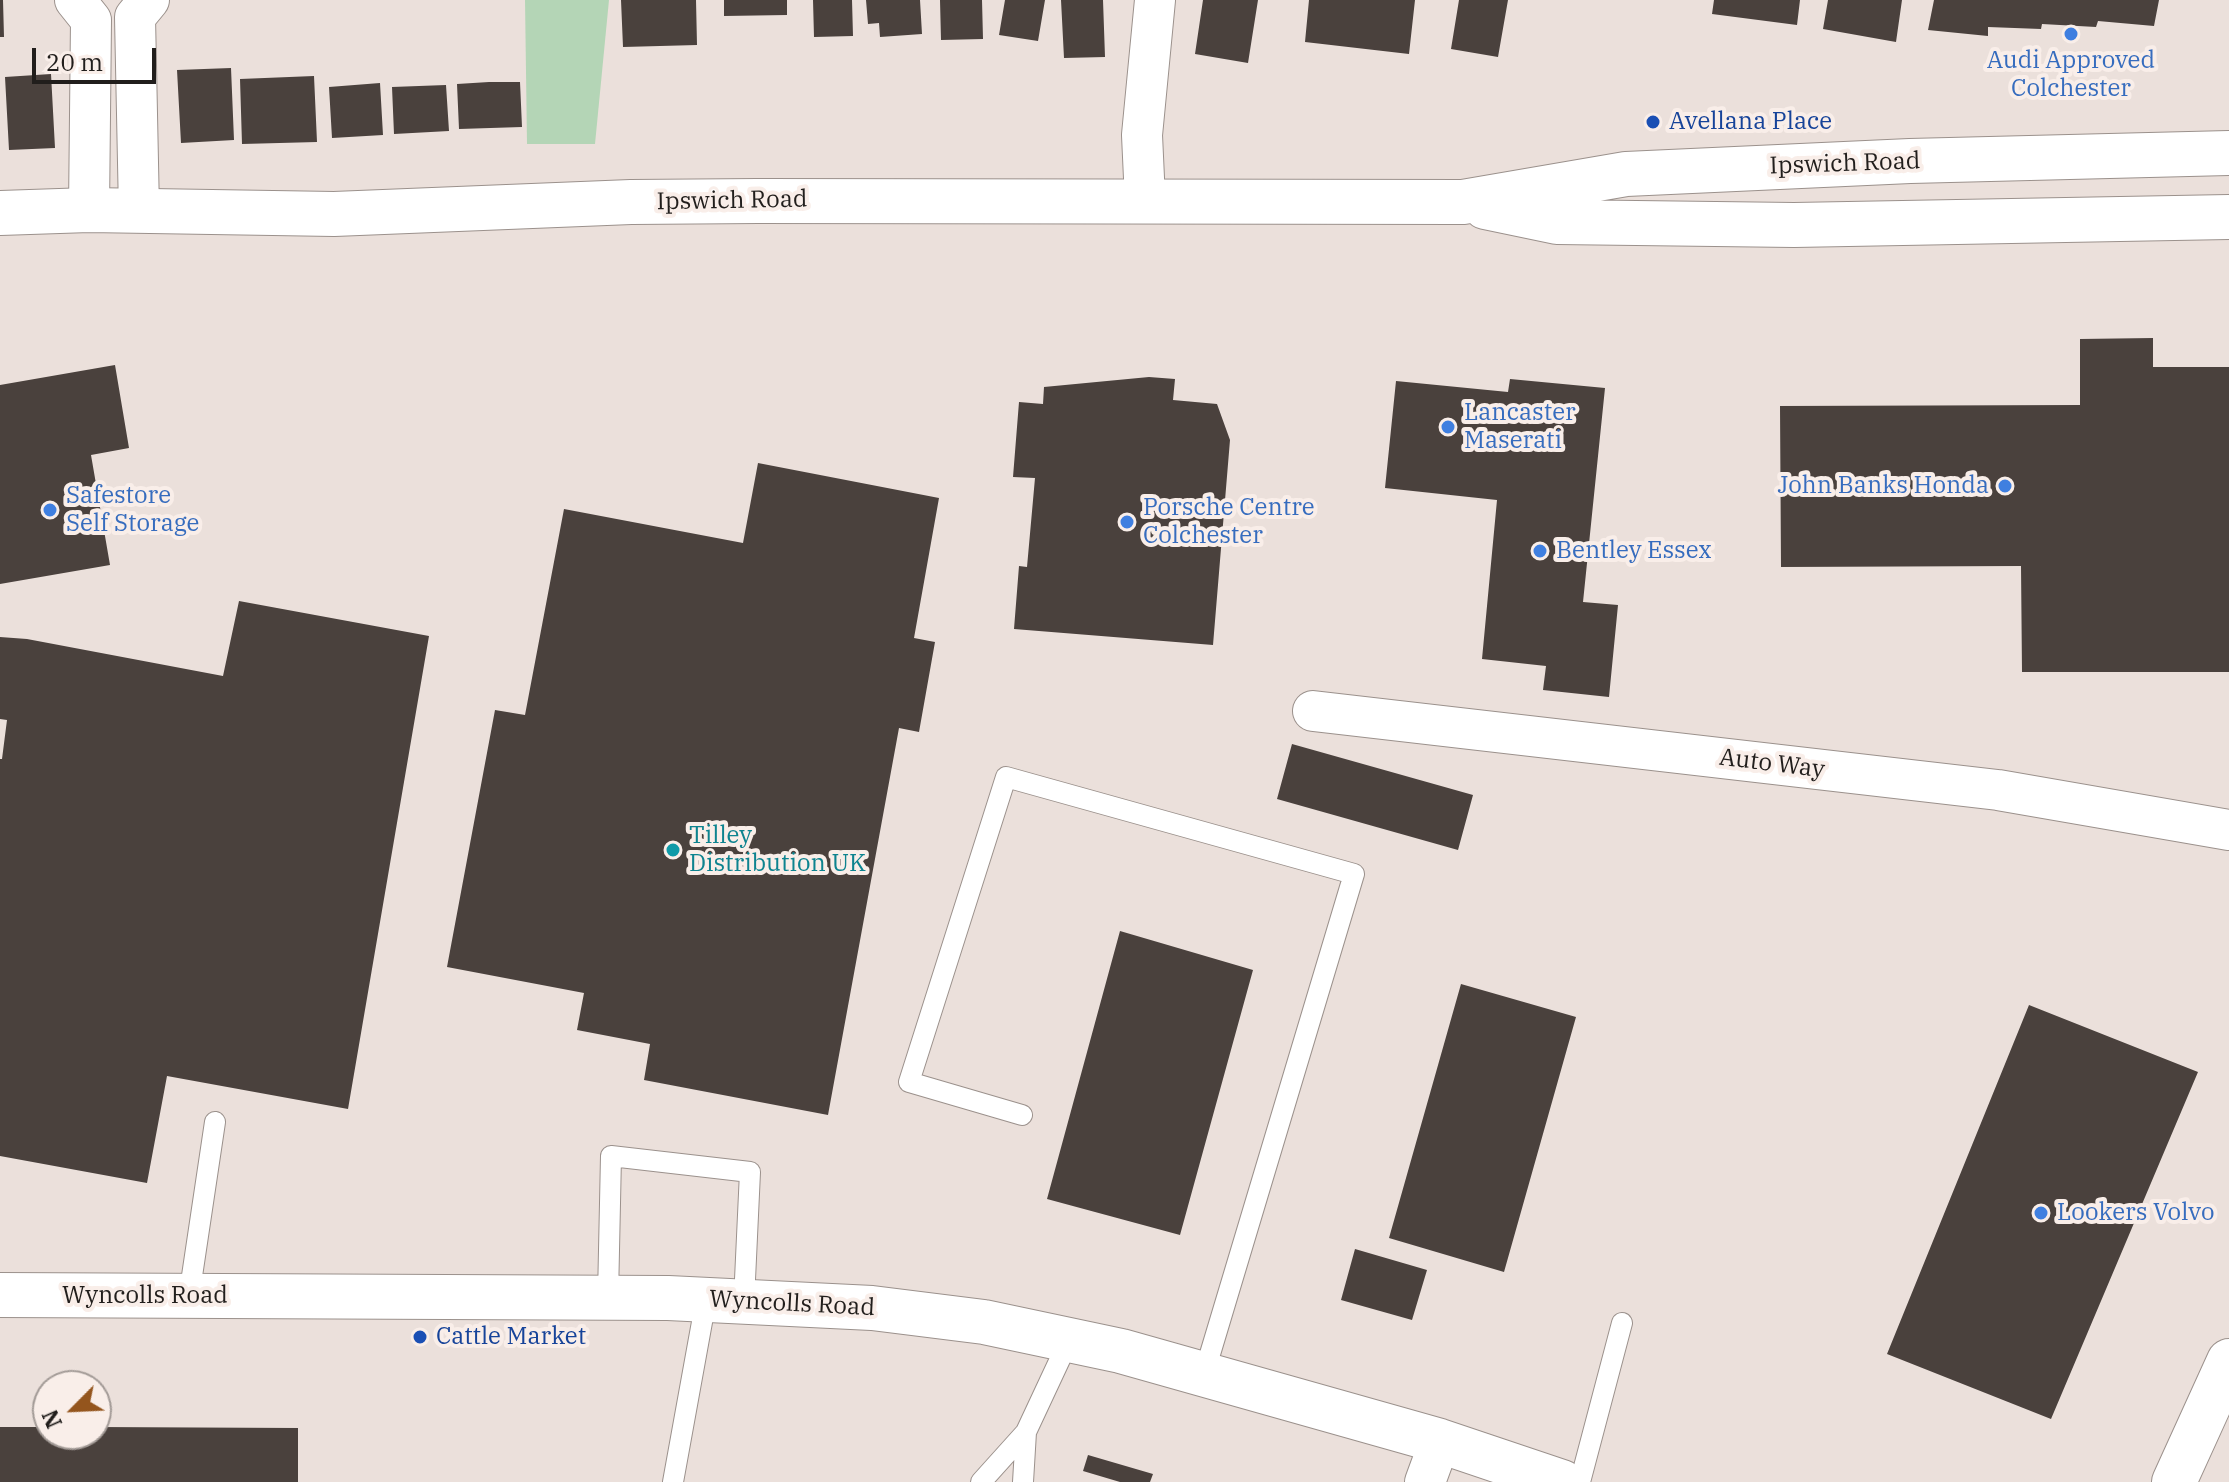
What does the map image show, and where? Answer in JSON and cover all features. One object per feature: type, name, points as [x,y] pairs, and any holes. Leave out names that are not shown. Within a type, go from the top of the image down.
[{"type":"main road","name":"Ipswich Road","points":[[0,213],[89,210],[334,214],[631,202],[1463,202],[1626,174],[1910,161],[2229,153]]},
{"type":"main road","name":"Ipswich Road","points":[[1463,202],[1557,222],[1794,225],[2229,217]]},
{"type":"main road","name":"Wyncolls Road","points":[[0,1295],[608,1297],[872,1308],[984,1322],[1121,1351],[1440,1441],[1562,1482]]},
{"type":"main road","points":[[2174,1482],[2229,1361]]},
{"type":"street","points":[[1145,200],[1142,135],[1155,0]]},
{"type":"street","points":[[89,210],[83,10],[142,9],[139,211]]},
{"type":"street","name":"Auto Way","points":[[1313,711],[1998,790],[2229,830]]},
{"type":"street","points":[[1425,1482],[1440,1441]]},
{"type":"lane","points":[[1022,1115],[909,1082],[1006,777],[1354,874],[1204,1374]]},
{"type":"lane","points":[[189,1296],[215,1122]]},
{"type":"lane","points":[[608,1297],[611,1156],[750,1172],[725,1300],[673,1482]]},
{"type":"lane","points":[[1580,1482],[1622,1323]]},
{"type":"lane","points":[[981,1482],[1026,1432],[1069,1340]]},
{"type":"lane","points":[[1023,1482],[1026,1432]]},
{"type":"green space","points":[[525,0],[609,0],[595,144],[527,144]]},
{"type":"building","points":[[0,0],[3,0],[4,37],[0,37]]},
{"type":"building","points":[[621,0],[696,0],[697,45],[623,47]]},
{"type":"building","points":[[724,0],[787,0],[787,15],[724,16]]},
{"type":"building","points":[[813,0],[852,0],[853,36],[814,37]]},
{"type":"building","points":[[866,0],[920,0],[922,34],[880,37],[879,23],[868,24]]},
{"type":"building","points":[[940,0],[982,0],[983,39],[941,40]]},
{"type":"building","points":[[1005,0],[1045,0],[1038,41],[999,35]]},
{"type":"building","points":[[1061,0],[1103,0],[1105,57],[1064,58]]},
{"type":"building","points":[[1203,0],[1258,0],[1248,63],[1195,54]]},
{"type":"building","points":[[1309,0],[1415,0],[1409,54],[1305,42]]},
{"type":"building","points":[[1459,0],[1508,0],[1498,57],[1451,49]]},
{"type":"building","points":[[1714,0],[1800,0],[1797,25],[1712,14]]},
{"type":"building","points":[[1828,0],[1902,0],[1896,42],[1823,29]]},
{"type":"building","points":[[1934,0],[2159,0],[2154,26],[2098,21],[2096,27],[2042,24],[2041,29],[1988,27],[1988,36],[1928,30]]},
{"type":"building","points":[[231,68],[234,140],[181,143],[177,70]]},
{"type":"building","points":[[51,74],[55,148],[9,150],[5,77]]},
{"type":"building","points":[[314,76],[317,142],[242,144],[240,79]]},
{"type":"building","points":[[520,82],[522,127],[459,129],[457,84]]},
{"type":"building","points":[[380,83],[383,135],[332,138],[329,87]]},
{"type":"building","points":[[446,85],[449,131],[394,134],[392,87]]},
{"type":"building","name":"John Banks Honda","points":[[2153,338],[2153,367],[2229,367],[2229,672],[2022,672],[2021,566],[1781,567],[1780,406],[2080,405],[2080,339]]},
{"type":"building","name":"Safestore Self Storage","points":[[115,365],[129,448],[91,455],[110,565],[0,584],[0,385]]},
{"type":"building","name":"Porsche Centre Colchester","points":[[1149,377],[1175,379],[1173,400],[1217,404],[1230,440],[1213,645],[1014,629],[1019,566],[1027,567],[1035,478],[1013,477],[1019,402],[1043,404],[1044,387]]},
{"type":"building","points":[[1510,379],[1605,388],[1583,602],[1618,605],[1609,697],[1543,690],[1546,666],[1482,659],[1497,500],[1385,488],[1396,381],[1508,392]]},
{"type":"building","name":"Tilley Distribution UK","points":[[758,463],[939,498],[914,638],[935,642],[919,732],[899,728],[828,1115],[644,1080],[650,1044],[577,1030],[584,993],[447,967],[495,710],[525,715],[564,509],[743,543]]},
{"type":"building","points":[[239,601],[429,636],[348,1109],[167,1076],[147,1183],[0,1156],[0,759],[7,720],[0,719],[0,637],[27,639],[223,676]]},
{"type":"building","points":[[1292,744],[1473,795],[1458,850],[1277,799]]},
{"type":"building","points":[[1120,931],[1253,970],[1180,1235],[1047,1199]]},
{"type":"building","points":[[1461,984],[1576,1017],[1504,1272],[1389,1238]]},
{"type":"building","name":"Lookers Volvo","points":[[2029,1005],[2198,1072],[2051,1419],[1887,1354]]},
{"type":"building","points":[[1355,1249],[1427,1270],[1412,1320],[1341,1300]]},
{"type":"building","points":[[0,1427],[32,1427],[32,1450],[112,1450],[112,1427],[298,1428],[298,1482],[0,1482]]},
{"type":"building","points":[[1088,1455],[1153,1474],[1150,1482],[1120,1482],[1083,1471]]},
{"type":"place","name":"Audi Approved Colchester","points":[[2071,34]]},
{"type":"place","name":"Avellana Place","points":[[1653,122]]},
{"type":"place","name":"Lancaster Maserati","points":[[1448,427]]},
{"type":"place","name":"John Banks Honda","points":[[2005,486]]},
{"type":"place","name":"Safestore Self Storage","points":[[50,510]]},
{"type":"place","name":"Porsche Centre Colchester","points":[[1127,522]]},
{"type":"place","name":"Bentley Essex","points":[[1540,551]]},
{"type":"place","name":"Tilley Distribution UK","points":[[673,850]]},
{"type":"place","name":"Lookers Volvo","points":[[2041,1213]]},
{"type":"place","name":"Cattle Market","points":[[420,1337]]}]
